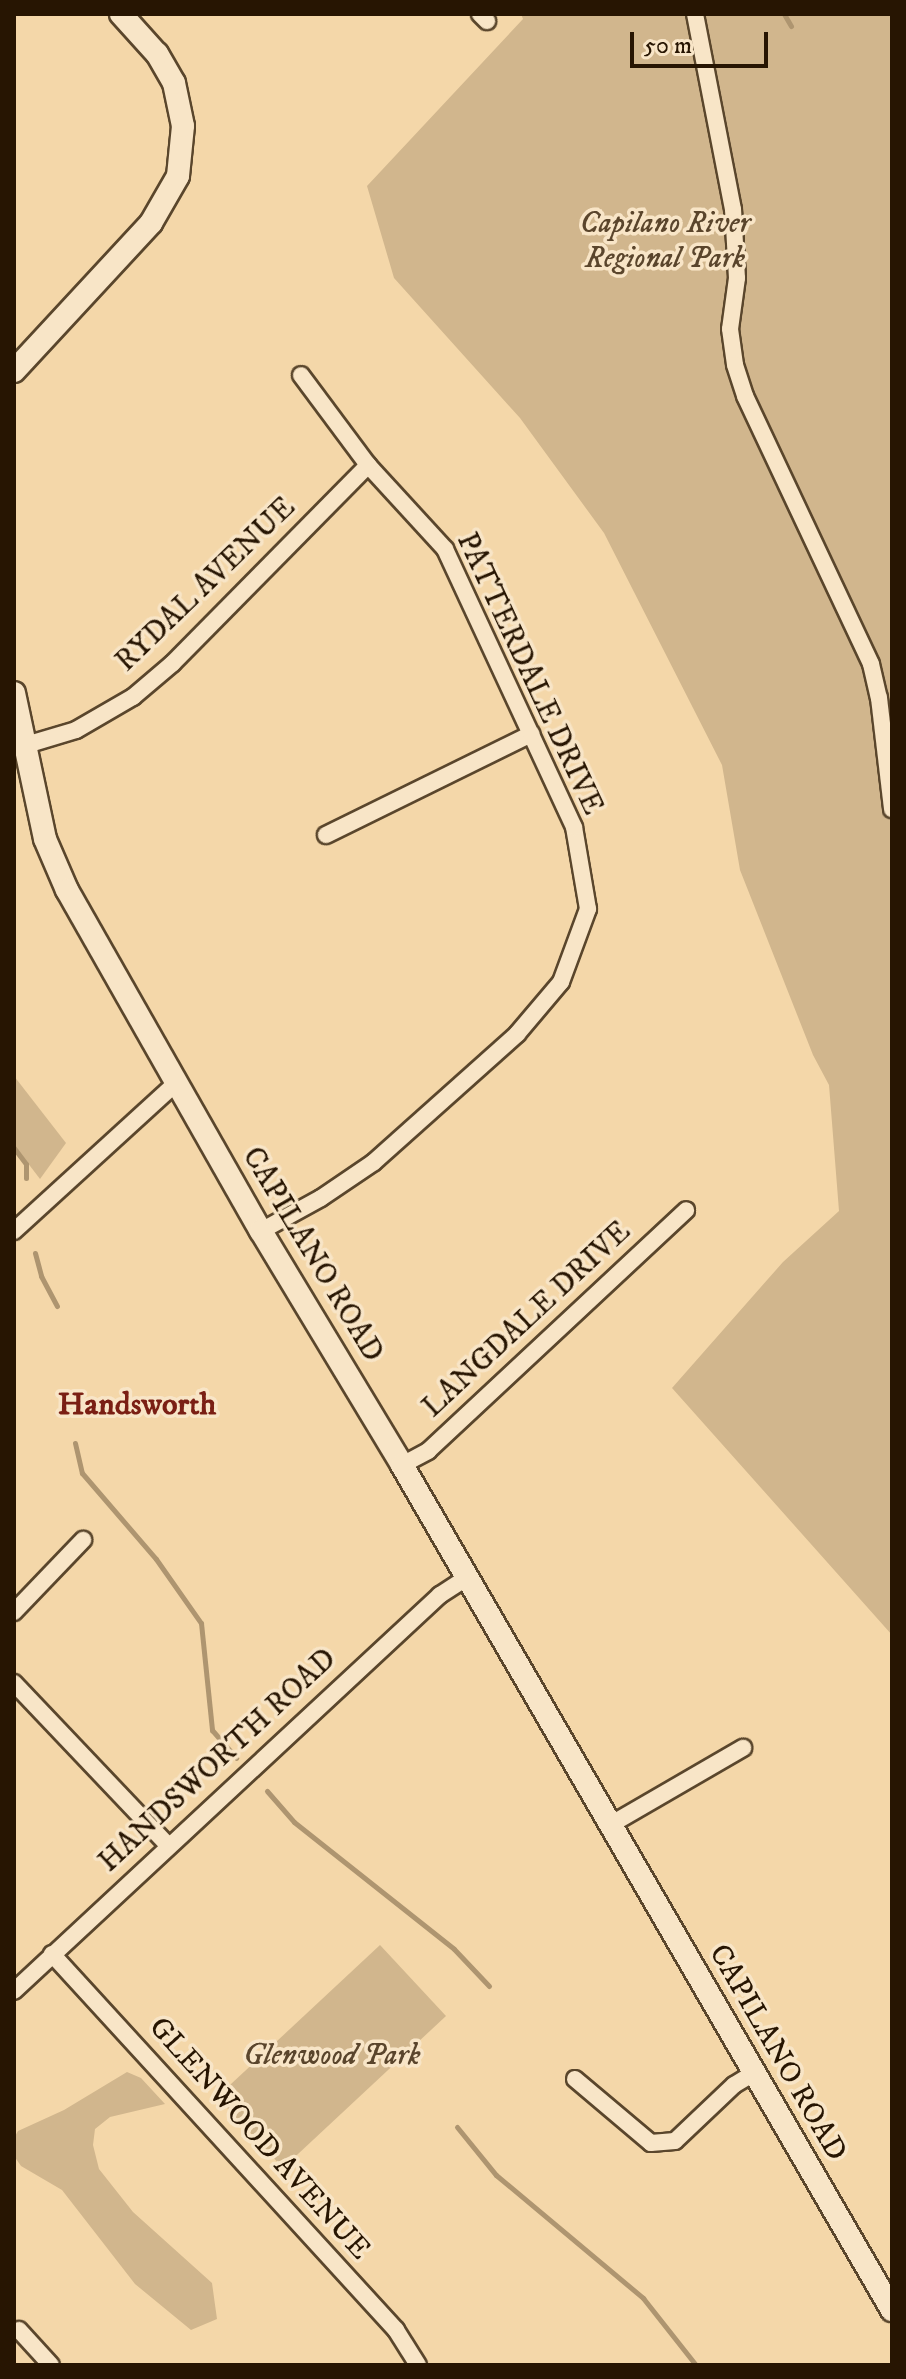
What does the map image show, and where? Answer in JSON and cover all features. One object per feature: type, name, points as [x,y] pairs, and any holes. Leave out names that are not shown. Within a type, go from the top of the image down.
[{"type":"main road","points":[[14,371],[151,223],[178,176],[183,126],[174,83],[157,54],[121,14]]},
{"type":"main road","name":"CAPILANO ROAD","points":[[14,693],[45,839],[67,890],[261,1231],[402,1465],[892,2310]]},
{"type":"street","points":[[695,14],[733,209],[737,278],[730,329],[735,365],[745,396],[871,664],[879,698],[892,809]]},
{"type":"street","name":"PATTERDALE DRIVE","points":[[261,1231],[321,1198],[374,1162],[517,1034],[561,982],[588,909],[574,827],[445,549],[368,465],[301,375]]},
{"type":"street","name":"RYDAL AVENUE","points":[[26,745],[76,730],[133,697],[173,663],[368,465]]},
{"type":"street","points":[[326,835],[531,734]]},
{"type":"street","points":[[14,1231],[177,1082]]},
{"type":"street","name":"LANGDALE DRIVE","points":[[402,1465],[432,1446],[686,1210]]},
{"type":"street","points":[[14,1612],[83,1540]]},
{"type":"street","name":"HANDSWORTH ROAD","points":[[14,1991],[440,1595],[466,1578]]},
{"type":"street","points":[[14,1683],[168,1845]]},
{"type":"street","points":[[610,1825],[743,1748]]},
{"type":"street","name":"GLENWOOD AVENUE","points":[[52,1954],[396,2330],[415,2364]]},
{"type":"street","points":[[575,2079],[651,2143],[675,2141],[734,2085],[754,2073]]},
{"type":"street","points":[[19,2330],[51,2365]]},
{"type":"green space","name":"Capilano River Regional Park","points":[[521,14],[892,14],[892,1635],[672,1388],[783,1262],[839,1211],[829,1085],[813,1055],[740,870],[722,765],[604,533],[520,418],[394,278],[367,186],[523,19]]},
{"type":"green space","points":[[14,1076],[66,1143],[40,1179],[14,1145]]},
{"type":"green space","name":"Glenwood Park","points":[[380,1945],[446,2016],[283,2168],[217,2097]]},
{"type":"green space","points":[[127,2072],[141,2078],[165,2104],[110,2117],[95,2129],[93,2145],[99,2169],[133,2212],[212,2283],[217,2319],[191,2330],[135,2284],[62,2190],[21,2166],[14,2156],[14,2138],[18,2131],[64,2110]]},
{"type":"waterway","points":[[784,14],[791,26]]},
{"type":"waterway","points":[[14,1148],[26,1164],[26,1178]]},
{"type":"waterway","points":[[35,1253],[41,1276],[57,1306]]},
{"type":"waterway","points":[[75,1443],[82,1473],[156,1559],[201,1623],[212,1730],[236,1758]]},
{"type":"waterway","points":[[267,1791],[294,1822],[454,1949],[489,1986]]},
{"type":"waterway","points":[[457,2127],[496,2175],[643,2298],[696,2365]]},
{"type":"district","name":"Handsworth","points":[[137,1405]]}]
